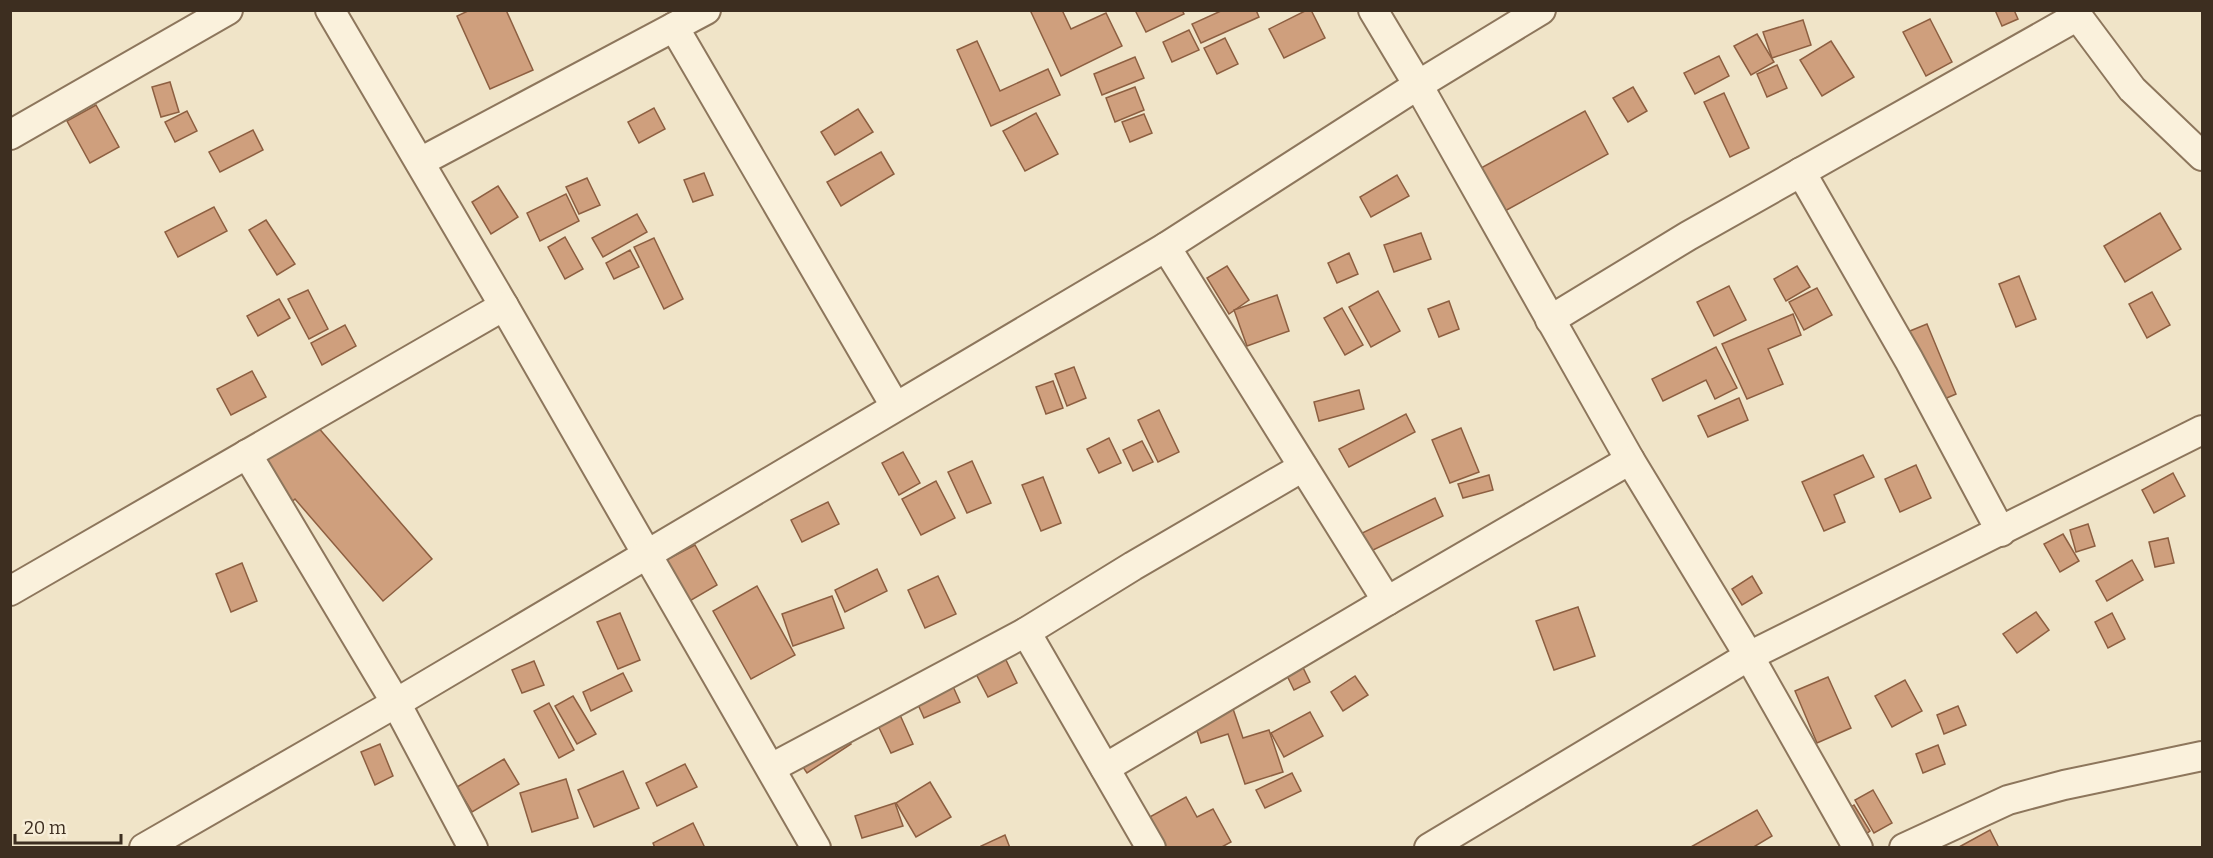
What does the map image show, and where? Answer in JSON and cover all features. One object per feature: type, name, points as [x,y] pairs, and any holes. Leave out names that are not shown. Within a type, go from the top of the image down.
[{"type":"street","points":[[10,135],[228,10]]},
{"type":"street","points":[[330,10],[504,306],[816,848]]},
{"type":"street","points":[[420,162],[706,10]]},
{"type":"street","points":[[1373,10],[1418,85],[1630,460],[1749,656],[1858,848]]},
{"type":"street","points":[[144,848],[396,703],[1166,247],[1418,85],[1541,10]]},
{"type":"street","points":[[1550,320],[1688,236],[2074,14],[2132,88],[2202,156]]},
{"type":"street","points":[[674,27],[895,406]]},
{"type":"street","points":[[1801,172],[1909,360],[2001,532]]},
{"type":"street","points":[[1166,247],[1387,601]]},
{"type":"street","points":[[10,591],[504,306]]},
{"type":"street","points":[[1429,848],[1749,656],[2202,430]]},
{"type":"street","points":[[248,454],[396,703],[473,848]]},
{"type":"street","points":[[1105,768],[1630,460]]},
{"type":"street","points":[[771,768],[1026,632],[1133,566],[1303,467]]},
{"type":"street","points":[[1026,632],[1151,848]]},
{"type":"street","points":[[1904,848],[2008,800],[2064,785],[2202,756]]},
{"type":"building","points":[[470,10],[506,10],[533,70],[490,89],[457,16]]},
{"type":"building","points":[[1034,10],[1062,10],[1071,29],[1106,13],[1122,46],[1061,76],[1031,12]]},
{"type":"building","points":[[1135,10],[1182,10],[1184,14],[1146,32]]},
{"type":"building","points":[[1223,10],[1256,10],[1259,17],[1201,43],[1192,24]]},
{"type":"building","points":[[1311,10],[1325,38],[1284,58],[1269,29]]},
{"type":"building","points":[[1995,10],[2014,10],[2018,19],[2002,26]]},
{"type":"building","points":[[1930,19],[1952,62],[1926,76],[1903,32]]},
{"type":"building","points":[[1803,20],[1811,45],[1772,58],[1763,32]]},
{"type":"building","points":[[1189,30],[1199,50],[1172,62],[1163,42]]},
{"type":"building","points":[[1757,34],[1774,62],[1751,75],[1734,46]]},
{"type":"building","points":[[1225,38],[1238,64],[1217,74],[1204,48]]},
{"type":"building","points":[[977,41],[1000,91],[1048,69],[1060,95],[991,126],[957,50]]},
{"type":"building","points":[[1831,41],[1854,77],[1822,96],[1800,60]]},
{"type":"building","points":[[1719,56],[1729,76],[1695,94],[1684,73]]},
{"type":"building","points":[[1135,57],[1144,78],[1102,95],[1094,74]]},
{"type":"building","points":[[1777,65],[1787,88],[1767,97],[1757,74]]},
{"type":"building","points":[[170,82],[179,112],[161,117],[152,87]]},
{"type":"building","points":[[1135,87],[1144,110],[1115,122],[1106,98]]},
{"type":"building","points":[[1633,87],[1647,111],[1628,122],[1613,98]]},
{"type":"building","points":[[1724,93],[1749,148],[1730,157],[1704,102]]},
{"type":"building","points":[[96,105],[119,147],[90,163],[67,121]]},
{"type":"building","points":[[654,108],[665,129],[639,143],[628,122]]},
{"type":"building","points":[[858,109],[873,132],[835,155],[821,132]]},
{"type":"building","points":[[187,111],[197,131],[175,142],[165,122]]},
{"type":"building","points":[[1585,111],[1608,154],[1505,211],[1481,168]]},
{"type":"building","points":[[1036,113],[1058,154],[1025,171],[1003,131]]},
{"type":"building","points":[[1144,114],[1152,133],[1130,142],[1122,122]]},
{"type":"building","points":[[253,130],[263,150],[220,172],[209,152]]},
{"type":"building","points":[[881,152],[894,174],[841,206],[827,182]]},
{"type":"building","points":[[704,173],[713,195],[693,202],[684,180]]},
{"type":"building","points":[[1397,175],[1409,196],[1371,217],[1360,197]]},
{"type":"building","points":[[587,178],[600,205],[579,214],[566,187]]},
{"type":"building","points":[[498,186],[518,217],[491,234],[472,202]]},
{"type":"building","points":[[566,194],[579,221],[540,241],[527,213]]},
{"type":"building","points":[[214,207],[227,231],[178,257],[165,232]]},
{"type":"building","points":[[2160,213],[2181,249],[2125,282],[2104,246]]},
{"type":"building","points":[[637,214],[647,232],[603,257],[592,238]]},
{"type":"building","points":[[266,220],[295,264],[277,275],[249,230]]},
{"type":"building","points":[[1421,233],[1431,259],[1394,272],[1384,245]]},
{"type":"building","points":[[565,237],[583,269],[565,279],[548,247]]},
{"type":"building","points":[[654,238],[683,299],[664,309],[634,247]]},
{"type":"building","points":[[630,250],[639,267],[614,279],[606,263]]},
{"type":"building","points":[[1349,253],[1358,274],[1337,283],[1328,263]]},
{"type":"building","points":[[1227,266],[1249,300],[1229,314],[1207,278]]},
{"type":"building","points":[[1797,266],[1810,287],[1786,301],[1774,279]]},
{"type":"building","points":[[2019,276],[2036,319],[2016,327],[1999,284]]},
{"type":"building","points":[[1729,286],[1746,320],[1714,336],[1697,302]]},
{"type":"building","points":[[1817,288],[1832,315],[1804,330],[1789,302]]},
{"type":"building","points":[[308,290],[328,329],[309,339],[288,299]]},
{"type":"building","points":[[1378,291],[1400,331],[1371,347],[1349,307]]},
{"type":"building","points":[[2152,292],[2170,325],[2147,338],[2129,304]]},
{"type":"building","points":[[1277,295],[1289,331],[1247,346],[1234,310]]},
{"type":"building","points":[[279,299],[290,318],[258,336],[247,316]]},
{"type":"building","points":[[1449,301],[1459,329],[1439,337],[1428,309]]},
{"type":"building","points":[[1342,308],[1363,345],[1345,355],[1324,318]]},
{"type":"building","points":[[1793,314],[1801,335],[1768,349],[1783,384],[1747,399],[1722,344]]},
{"type":"building","points":[[1927,324],[1956,394],[1935,403],[1905,333]]},
{"type":"building","points":[[345,325],[356,346],[322,365],[311,343]]},
{"type":"building","points":[[1716,347],[1737,388],[1715,399],[1706,380],[1663,401],[1652,379]]},
{"type":"building","points":[[1074,367],[1086,398],[1067,406],[1055,374]]},
{"type":"building","points":[[252,371],[266,397],[231,415],[217,389]]},
{"type":"building","points":[[1053,381],[1063,408],[1046,414],[1036,387]]},
{"type":"building","points":[[1359,390],[1364,409],[1319,421],[1314,402]]},
{"type":"building","points":[[1739,398],[1748,420],[1708,437],[1698,416]]},
{"type":"building","points":[[1159,410],[1179,452],[1158,462],[1138,420]]},
{"type":"building","points":[[1406,414],[1415,432],[1349,467],[1339,449]]},
{"type":"building","points":[[310,418],[432,559],[383,601],[295,499],[287,506],[252,466]]},
{"type":"building","points":[[1461,428],[1479,472],[1450,483],[1432,440]]},
{"type":"building","points":[[1109,438],[1121,463],[1099,473],[1087,449]]},
{"type":"building","points":[[1142,441],[1153,462],[1133,471],[1123,450]]},
{"type":"building","points":[[903,452],[920,483],[899,495],[882,463]]},
{"type":"building","points":[[1863,455],[1874,477],[1834,495],[1845,522],[1824,531],[1802,482]]},
{"type":"building","points":[[972,461],[991,503],[967,513],[948,472]]},
{"type":"building","points":[[1916,465],[1931,498],[1900,512],[1885,479]]},
{"type":"building","points":[[2173,473],[2185,496],[2154,513],[2142,490]]},
{"type":"building","points":[[1489,475],[1493,490],[1463,498],[1458,484]]},
{"type":"building","points":[[1043,477],[1061,523],[1041,531],[1022,485]]},
{"type":"building","points":[[936,481],[955,518],[921,535],[902,499]]},
{"type":"building","points":[[1435,498],[1443,516],[1367,553],[1358,535]]},
{"type":"building","points":[[828,502],[839,524],[802,542],[791,520]]},
{"type":"building","points":[[2088,524],[2095,546],[2076,552],[2070,530]]},
{"type":"building","points":[[2063,534],[2079,561],[2060,572],[2044,544]]},
{"type":"building","points":[[2168,538],[2174,563],[2155,567],[2149,542]]},
{"type":"building","points":[[695,545],[717,585],[688,602],[666,560]]},
{"type":"building","points":[[2132,560],[2143,580],[2107,601],[2096,581]]},
{"type":"building","points":[[242,563],[257,601],[231,612],[216,574]]},
{"type":"building","points":[[877,569],[887,591],[845,612],[835,590]]},
{"type":"building","points":[[938,576],[956,614],[925,628],[908,590]]},
{"type":"building","points":[[1752,576],[1762,593],[1742,605],[1732,589]]},
{"type":"building","points":[[757,586],[795,655],[751,679],[713,611]]},
{"type":"building","points":[[832,596],[844,628],[793,646],[782,614]]},
{"type":"building","points":[[1578,607],[1595,656],[1554,670],[1536,621]]},
{"type":"building","points":[[2036,612],[2049,630],[2017,653],[2003,634]]},
{"type":"building","points":[[620,613],[640,660],[618,669],[597,622]]},
{"type":"building","points":[[2112,613],[2125,639],[2108,648],[2095,622]]},
{"type":"building","points":[[1293,647],[1310,682],[1294,690],[1277,655]]},
{"type":"building","points":[[1004,656],[1017,683],[988,697],[974,670]]},
{"type":"building","points":[[534,661],[544,685],[522,693],[512,670]]},
{"type":"building","points":[[623,673],[632,691],[591,711],[583,692]]},
{"type":"building","points":[[1355,676],[1368,695],[1343,711],[1331,692]]},
{"type":"building","points":[[1828,677],[1851,728],[1817,743],[1795,691]]},
{"type":"building","points":[[1905,680],[1922,711],[1892,727],[1875,696]]},
{"type":"building","points":[[951,682],[960,702],[924,718],[915,698]]},
{"type":"building","points":[[573,696],[596,734],[577,744],[555,706]]},
{"type":"building","points":[[549,703],[574,750],[559,758],[534,711]]},
{"type":"building","points":[[1231,703],[1243,738],[1269,730],[1283,772],[1245,784],[1228,734],[1201,743],[1192,716]]},
{"type":"building","points":[[896,706],[913,744],[891,753],[873,715]]},
{"type":"building","points":[[1958,706],[1966,725],[1944,734],[1937,715]]},
{"type":"building","points":[[1310,712],[1323,736],[1284,757],[1271,733]]},
{"type":"building","points":[[841,728],[851,744],[807,773],[796,757]]},
{"type":"building","points":[[380,744],[393,776],[375,785],[361,752]]},
{"type":"building","points":[[1938,745],[1945,764],[1923,773],[1916,754]]},
{"type":"building","points":[[504,759],[519,784],[472,812],[457,787]]},
{"type":"building","points":[[685,764],[697,787],[657,806],[646,783]]},
{"type":"building","points":[[623,771],[639,808],[594,827],[578,790]]},
{"type":"building","points":[[1292,773],[1301,791],[1265,808],[1256,790]]},
{"type":"building","points":[[566,779],[578,818],[532,832],[520,793]]},
{"type":"building","points":[[930,782],[951,817],[916,837],[896,803]]},
{"type":"building","points":[[1873,790],[1892,823],[1874,833],[1855,800]]},
{"type":"building","points":[[1186,797],[1197,817],[1213,809],[1231,842],[1220,848],[1161,848],[1146,819]]},
{"type":"building","points":[[895,803],[903,826],[862,838],[855,816]]},
{"type":"building","points":[[1854,805],[1870,831],[1859,839],[1842,813]]},
{"type":"building","points":[[1757,810],[1772,836],[1752,848],[1689,848]]},
{"type":"building","points":[[693,823],[705,848],[655,848],[653,843]]},
{"type":"building","points":[[1990,830],[1999,848],[1959,848],[1959,847]]},
{"type":"building","points":[[1005,835],[1010,848],[982,848],[981,846]]}]
